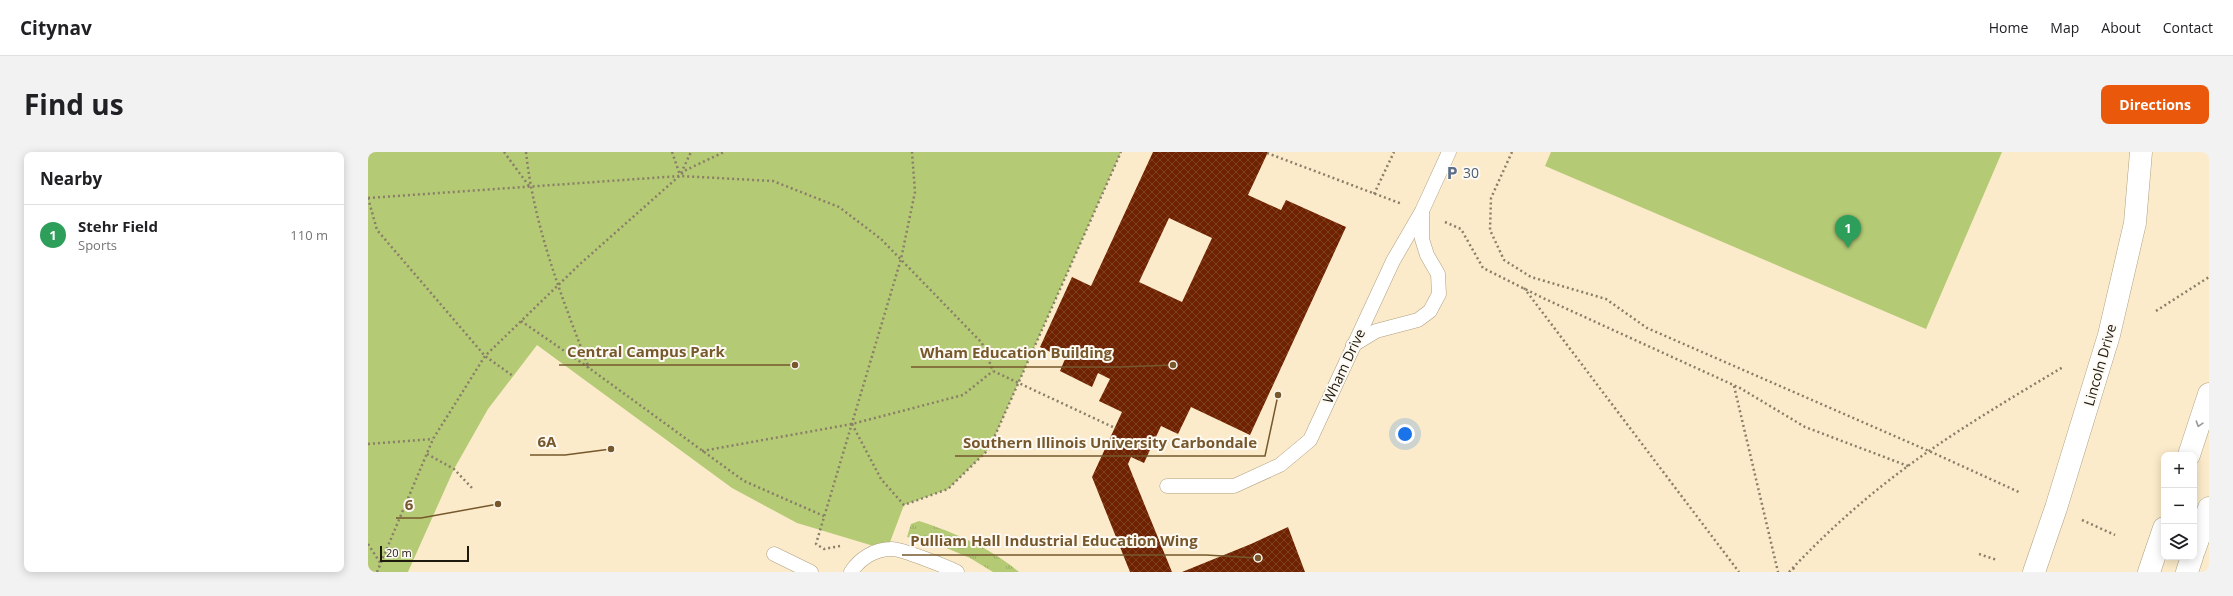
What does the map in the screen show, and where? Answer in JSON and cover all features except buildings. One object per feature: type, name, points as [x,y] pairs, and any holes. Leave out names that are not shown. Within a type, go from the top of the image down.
[{"type":"street","name":"Lincoln Drive","points":[[2034,572],[2056,508],[2110,335],[2135,223],[2141,152]]},
{"type":"street","points":[[2189,452],[2209,394]]},
{"type":"street","points":[[2197,544],[2207,520]]},
{"type":"street","points":[[2150,572],[2161,537]]},
{"type":"street","points":[[2187,572],[2191,560]]},
{"type":"lane","name":"Wham Drive","points":[[1167,486],[1234,486],[1280,465],[1310,440],[1393,261],[1422,211],[1449,152]]},
{"type":"lane","points":[[1353,345],[1376,331],[1418,320],[1430,311],[1440,294],[1438,274],[1427,255],[1422,239],[1422,211]]},
{"type":"lane","points":[[851,572],[866,555],[892,549],[947,567],[957,572]]},
{"type":"lane","points":[[774,554],[811,572]]},
{"type":"path","points":[[504,152],[530,186]]},
{"type":"path","points":[[526,152],[530,186],[558,286],[589,368]]},
{"type":"path","points":[[672,152],[680,176]]},
{"type":"path","points":[[680,176],[691,152]]},
{"type":"path","points":[[377,572],[433,439],[485,356],[558,286],[686,170],[724,152]]},
{"type":"path","points":[[840,546],[824,548],[816,544],[901,259],[916,192],[912,152]]},
{"type":"path","points":[[852,424],[881,479],[904,505],[948,490],[989,449],[1019,385],[1121,152]]},
{"type":"path","points":[[1374,194],[1394,152]]},
{"type":"path","points":[[1512,152],[1491,198],[1490,230],[1504,260],[1531,277],[1606,300],[1647,328],[1929,450],[2021,493]]},
{"type":"path","points":[[1267,153],[1422,211],[1461,229],[1483,268],[1734,386],[1805,427],[1908,466]]},
{"type":"path","points":[[514,376],[485,356],[377,230],[368,198],[680,176],[773,181],[839,207],[881,239],[982,343],[993,371],[1019,385],[1031,388],[1115,428]]},
{"type":"path","points":[[2156,311],[2209,277]]},
{"type":"path","points":[[1523,288],[1739,572]]},
{"type":"path","points":[[521,321],[589,368],[744,481],[824,516]]},
{"type":"path","points":[[1789,572],[1839,522],[1929,450],[2063,367]]},
{"type":"path","points":[[702,451],[852,424],[963,395],[993,371]]},
{"type":"path","points":[[1734,386],[1778,572]]},
{"type":"path","points":[[368,444],[433,439]]},
{"type":"path","points":[[427,454],[454,469],[472,488]]},
{"type":"path","points":[[2082,520],[2115,535]]},
{"type":"path","points":[[368,544],[380,564]]},
{"type":"path","points":[[1979,554],[1997,560]]},
{"type":"path","points":[[1793,568],[1796,572]]},
{"type":"green space","points":[[368,152],[1121,152],[989,449],[948,489],[904,505],[887,550],[797,523],[732,488],[537,345],[488,409],[454,469],[408,572],[368,572]]},
{"type":"green space","points":[[1551,152],[2002,152],[1926,329],[1545,166]]},
{"type":"green space","points":[[919,521],[945,530],[984,548],[1008,563],[1019,572],[993,572],[970,558],[930,541],[907,537],[911,524]]},
{"type":"place","name":"30","points":[[1452,173]]},
{"type":"place","name":"Stehr Field","points":[[1848,248]]},
{"type":"place","name":"Central Campus Park","points":[[795,365]]},
{"type":"place","name":"Wham Education Building","points":[[1173,365]]},
{"type":"place","name":"Southern Illinois University Carbondale","points":[[1278,395]]},
{"type":"place","name":"6A","points":[[611,449]]},
{"type":"place","name":"6","points":[[498,504]]},
{"type":"place","name":"Pulliam Hall Industrial Education Wing","points":[[1258,558]]}]
